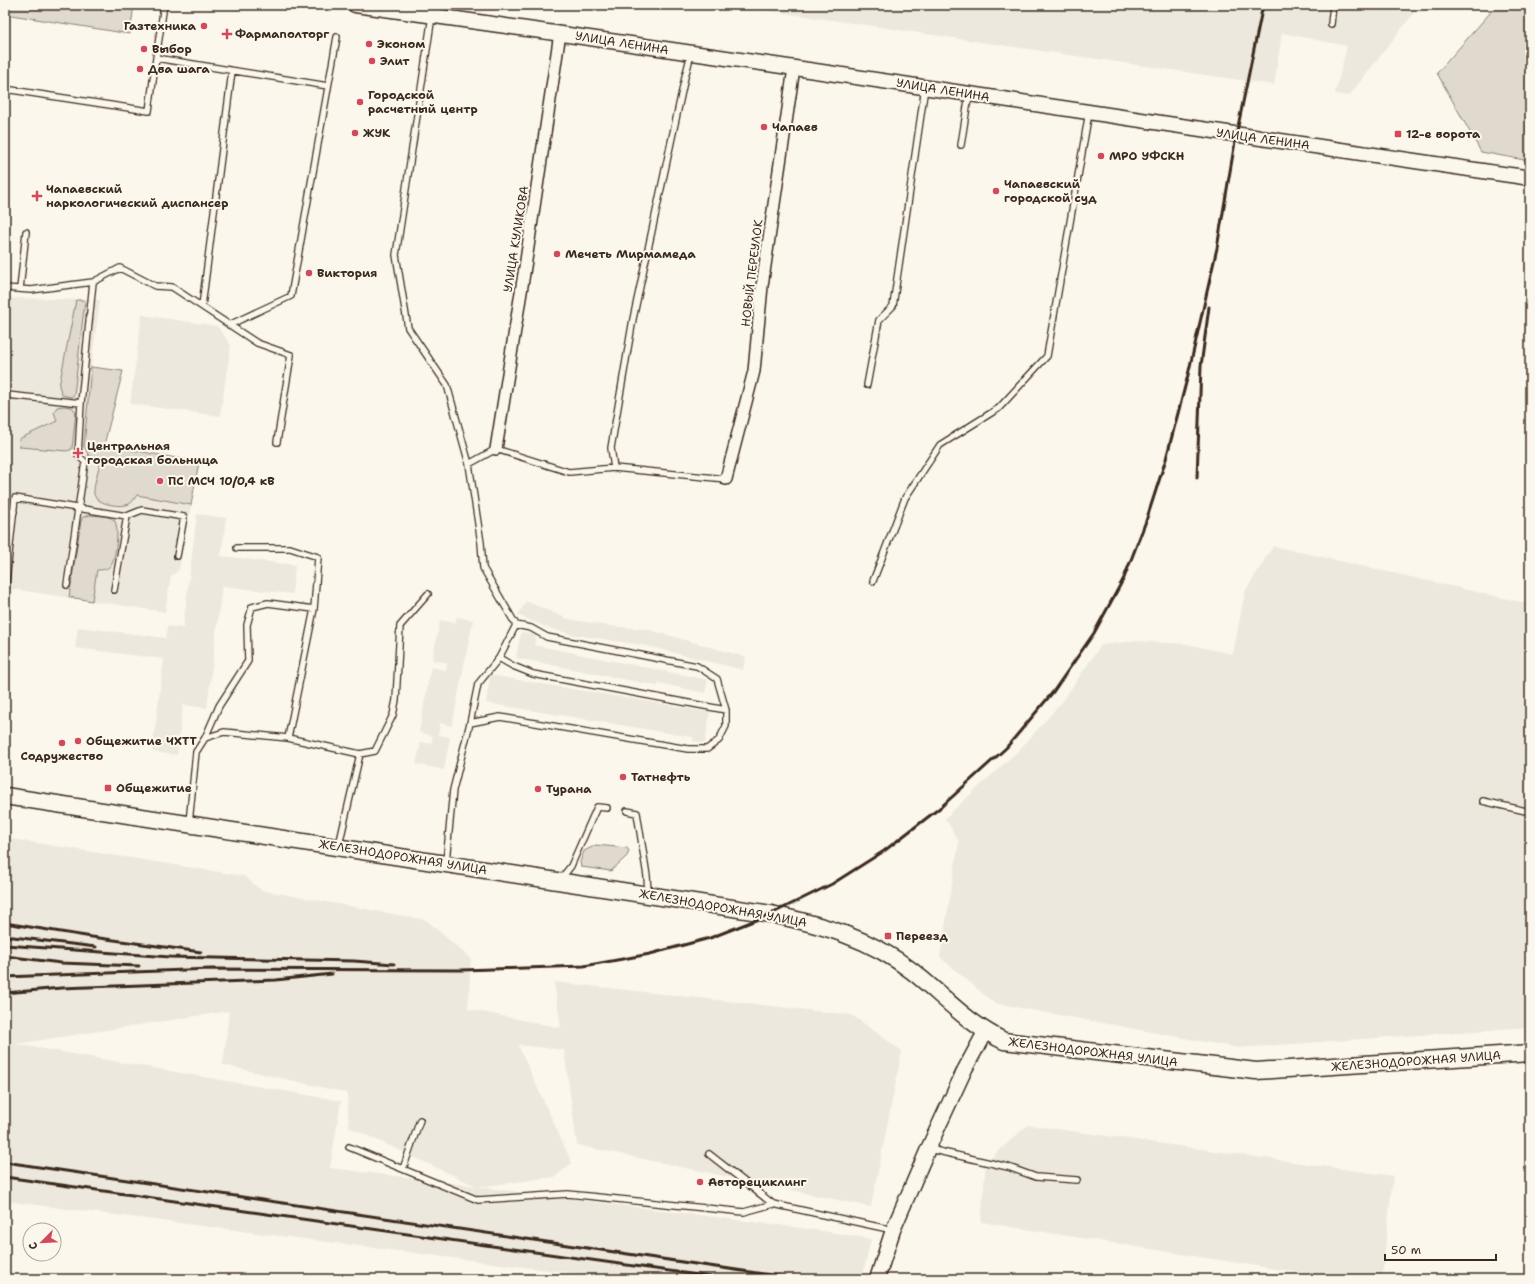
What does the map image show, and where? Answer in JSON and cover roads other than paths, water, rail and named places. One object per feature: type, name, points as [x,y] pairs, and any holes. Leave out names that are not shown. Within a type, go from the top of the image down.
[{"type":"main road","name":"ЖЕЛЕЗНОДОРОЖНАЯ УЛИЦА","points":[[5,796],[771,914],[814,924],[848,935],[878,950],[911,970],[964,1017],[985,1032],[1004,1041],[1256,1071],[1530,1053]]},
{"type":"street","name":"УЛИЦА ЛЕНИНА","points":[[355,5],[925,86],[1244,137],[1530,178]]},
{"type":"street","name":"УЛИЦА КУЛИКОВА","points":[[496,449],[560,33]]},
{"type":"street","name":"НОВЫЙ ПЕРЕУЛОК","points":[[726,479],[754,371],[762,286],[794,68]]},
{"type":"street","points":[[877,1279],[893,1230],[928,1149],[965,1069],[985,1032]]},
{"type":"lane","points":[[5,89],[149,111],[164,5]]},
{"type":"lane","points":[[1331,24],[1333,5]]},
{"type":"lane","points":[[432,15],[396,255],[408,328],[447,386],[469,464],[481,543],[483,568],[516,626]]},
{"type":"lane","points":[[229,325],[290,296],[337,37]]},
{"type":"lane","points":[[614,468],[611,448],[633,319],[685,77],[692,54]]},
{"type":"lane","points":[[156,58],[328,86]]},
{"type":"lane","points":[[202,306],[232,71]]},
{"type":"lane","points":[[867,385],[879,320],[893,306],[925,86]]},
{"type":"lane","points":[[961,146],[969,94]]},
{"type":"lane","points":[[872,581],[904,498],[940,445],[999,408],[1047,356],[1090,112]]},
{"type":"lane","points":[[20,289],[26,232]]},
{"type":"lane","points":[[5,288],[31,290],[93,282],[120,268],[156,286],[172,288],[257,343],[291,355],[277,442]]},
{"type":"lane","points":[[67,585],[85,462],[78,455],[81,403],[93,282]]},
{"type":"lane","points":[[7,395],[81,403]]},
{"type":"lane","points":[[469,464],[496,449],[569,472],[614,468],[726,479]]},
{"type":"lane","points":[[5,591],[15,498],[127,516],[142,510],[184,517],[177,556]]},
{"type":"lane","points":[[5,510],[14,512]]},
{"type":"lane","points":[[114,590],[127,516]]},
{"type":"lane","points":[[237,548],[290,548],[318,557],[314,609],[288,738]]},
{"type":"lane","points":[[205,738],[224,732],[288,738],[360,754],[375,751],[393,715],[396,700],[400,626],[428,594]]},
{"type":"lane","points":[[189,824],[196,752],[205,738],[219,706],[248,661],[247,625],[252,607],[268,603],[314,609]]},
{"type":"lane","points":[[446,864],[453,790],[478,684],[499,658],[516,626]]},
{"type":"lane","points":[[470,723],[500,717],[688,749],[707,750],[720,740],[726,726],[726,710],[717,679],[697,666],[548,637],[531,628],[516,626]]},
{"type":"lane","points":[[499,658],[513,666],[533,674],[726,710]]},
{"type":"lane","points":[[338,847],[360,754]]},
{"type":"lane","points":[[1482,801],[1530,812]]},
{"type":"lane","points":[[559,882],[571,866],[597,807],[607,808]]},
{"type":"lane","points":[[627,811],[637,813],[647,876],[648,895]]},
{"type":"lane","points":[[403,1169],[420,1120]]},
{"type":"lane","points":[[349,1147],[478,1200],[568,1194],[744,1212],[773,1204]]},
{"type":"lane","points":[[928,1149],[1008,1167],[1036,1177],[1077,1180]]},
{"type":"lane","points":[[709,1154],[773,1204],[893,1230]]},
{"type":"railway","points":[[5,977],[211,969],[462,970],[584,966],[650,954],[710,938],[771,914],[832,884],[884,851],[941,807],[1006,748],[1053,692],[1094,633],[1124,578],[1146,521],[1166,459],[1188,375],[1217,248],[1236,136],[1263,5]]},
{"type":"railway","points":[[1197,478],[1201,366],[1209,307]]},
{"type":"railway","points":[[5,923],[201,952]]},
{"type":"railway","points":[[5,936],[96,947]]},
{"type":"railway","points":[[5,945],[170,957],[354,961],[394,964]]},
{"type":"railway","points":[[5,956],[61,963],[139,966]]},
{"type":"railway","points":[[5,993],[61,988],[276,980],[332,974]]},
{"type":"railway","points":[[5,1162],[797,1279]]},
{"type":"railway","points":[[5,1177],[726,1279]]},
{"type":"place","name":"Газтехника","points":[[204,26]]},
{"type":"place","name":"Фармаполторг","points":[[227,34]]},
{"type":"place","name":"Эконом","points":[[369,44]]},
{"type":"place","name":"Выбор","points":[[144,49]]},
{"type":"place","name":"Элит","points":[[372,61]]},
{"type":"place","name":"Два шага","points":[[140,69]]},
{"type":"place","name":"Городской расчетный центр","points":[[360,102]]},
{"type":"place","name":"Чапаев","points":[[764,127]]},
{"type":"place","name":"ЖУК","points":[[355,133]]},
{"type":"place","name":"12-е ворота","points":[[1398,134]]},
{"type":"place","name":"МРО УФСКН","points":[[1101,156]]},
{"type":"place","name":"Чапаевский городской суд","points":[[996,191]]},
{"type":"place","name":"Чапаевский наркологический диспансер","points":[[37,196]]},
{"type":"place","name":"Мечеть Мирмамеда","points":[[557,254]]},
{"type":"place","name":"Виктория","points":[[309,273]]},
{"type":"place","name":"Центральная городская больница","points":[[78,453]]},
{"type":"place","name":"ПС МСЧ 10/0,4 кВ","points":[[160,481]]},
{"type":"place","name":"Общежитие ЧХТТ","points":[[78,741]]},
{"type":"place","name":"Содружество","points":[[62,743]]},
{"type":"place","name":"Татнефть","points":[[623,777]]},
{"type":"place","name":"Общежитие","points":[[108,788]]},
{"type":"place","name":"Турана","points":[[538,789]]},
{"type":"place","name":"Переезд","points":[[888,936]]},
{"type":"place","name":"Авторециклинг","points":[[700,1182]]}]
